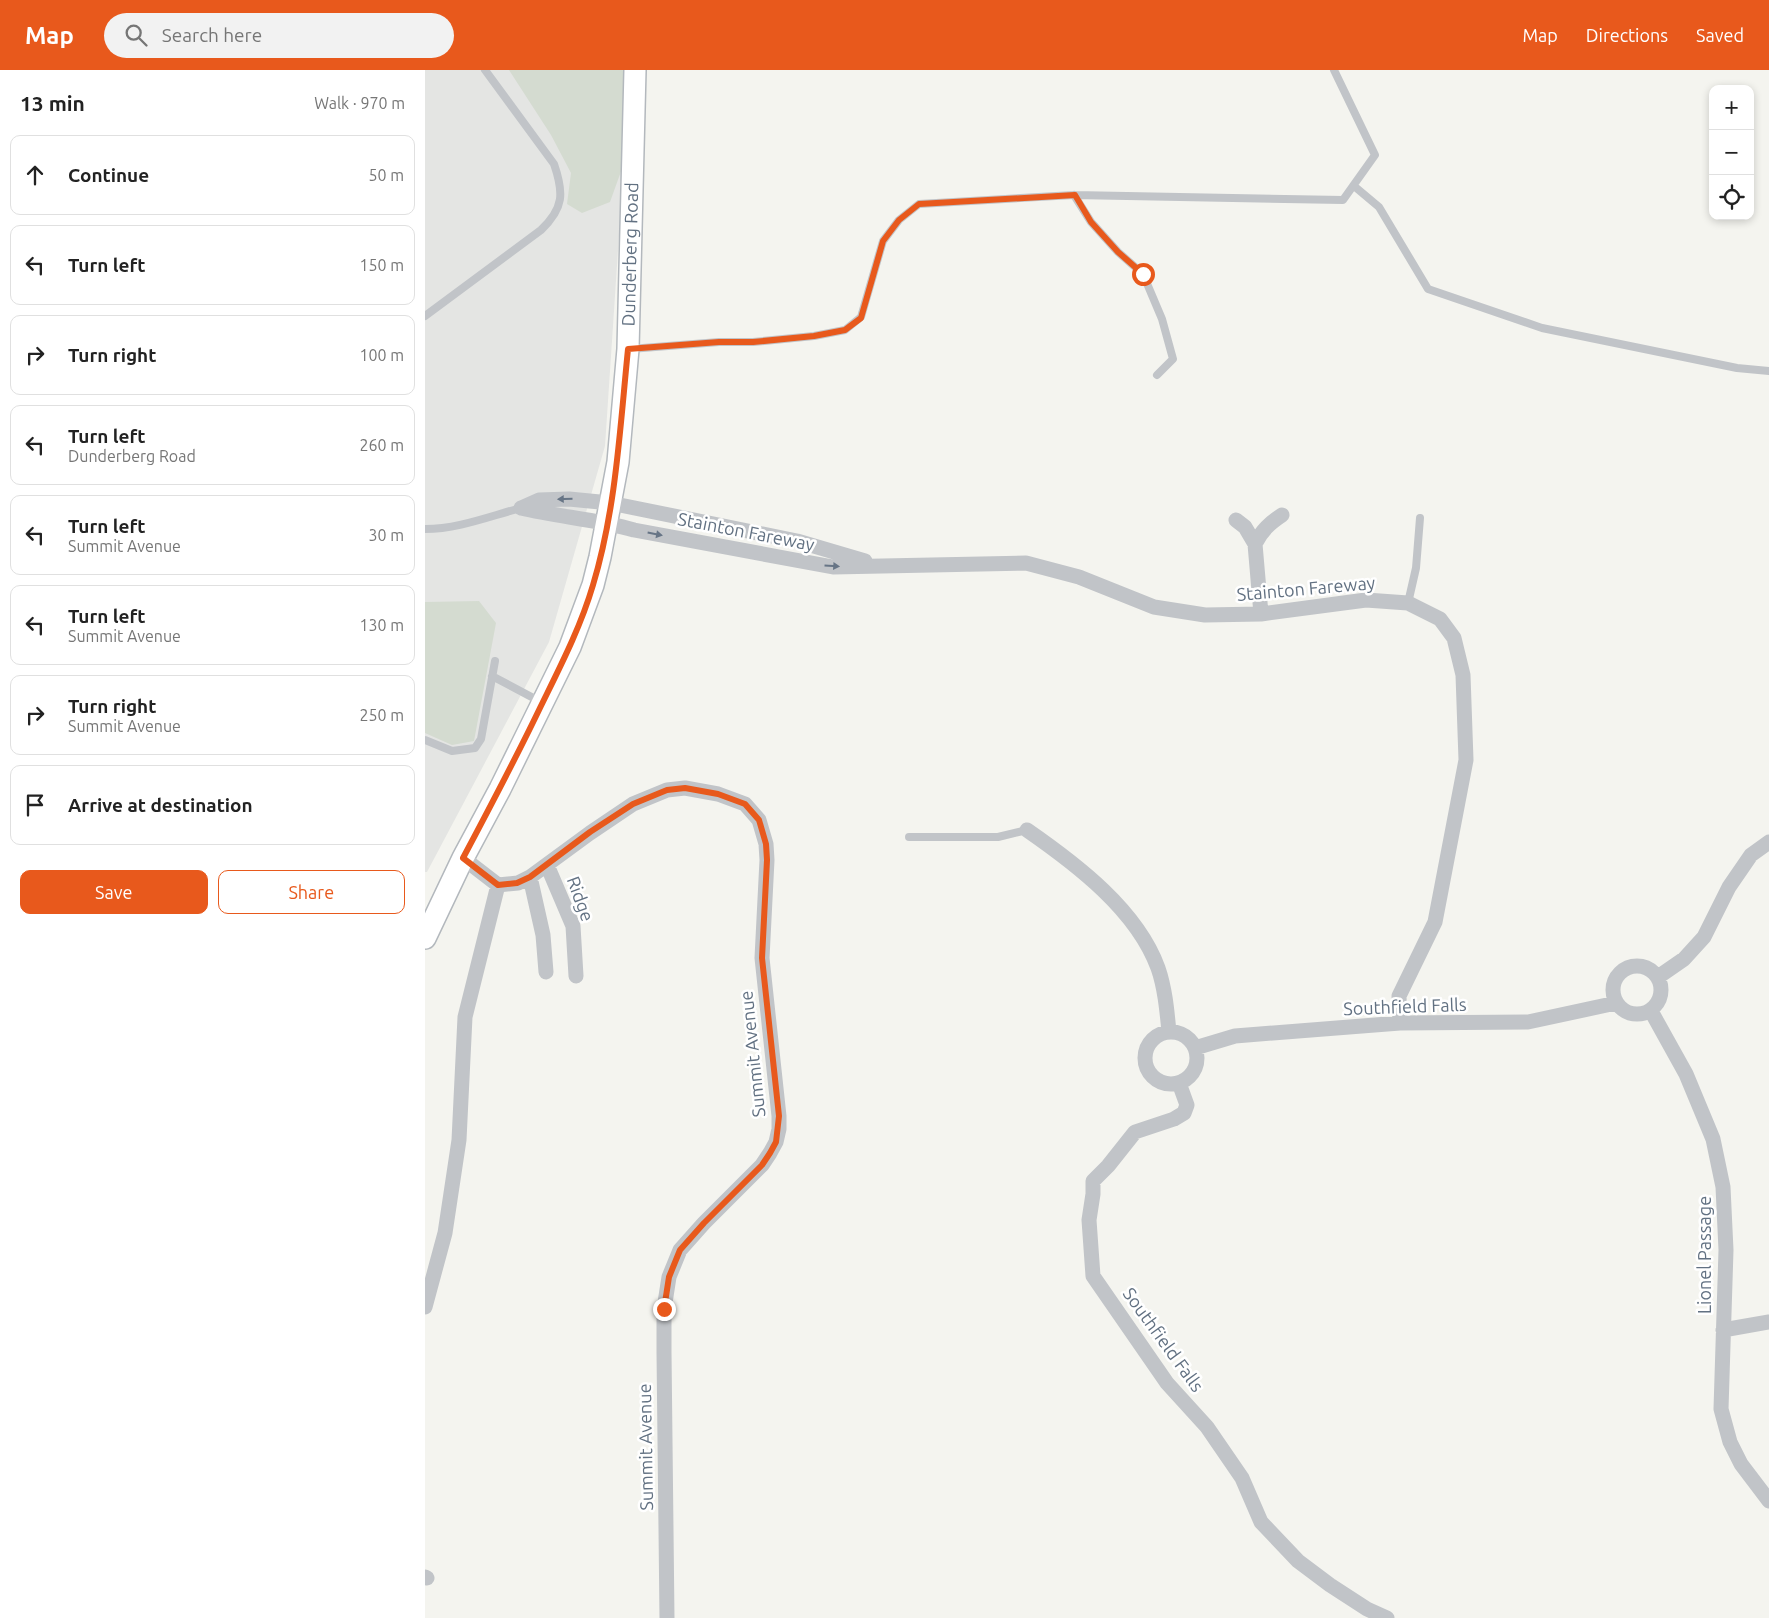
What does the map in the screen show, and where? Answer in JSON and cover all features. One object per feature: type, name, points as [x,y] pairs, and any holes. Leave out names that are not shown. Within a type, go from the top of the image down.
[{"type":"street","name":"Dunderberg Road","points":[[425,938],[463,858],[500,789],[570,647],[593,585],[618,462],[628,349],[635,70]]},
{"type":"street","points":[[521,508],[539,500],[569,499],[609,512]]},
{"type":"street","name":"Stainton Fareway","points":[[609,512],[712,523],[800,542],[879,565]]},
{"type":"street","name":"Stainton Fareway","points":[[609,512],[633,530],[833,567],[1026,563],[1079,576],[1154,607],[1205,615],[1261,614],[1366,600],[1408,603],[1440,619],[1454,638],[1463,675],[1465,760],[1435,922],[1399,996],[1400,1023]]},
{"type":"street","points":[[1255,544],[1268,524],[1282,515]]},
{"type":"street","points":[[1235,520],[1245,527],[1255,544],[1261,614]]},
{"type":"street","points":[[707,544],[712,523]]},
{"type":"street","points":[[795,561],[800,542]]},
{"type":"street","name":"Summit Avenue","points":[[498,885],[517,883],[530,877],[590,832],[633,804],[667,790],[685,788],[718,794],[745,804],[759,820],[766,844],[767,860],[762,958],[779,1128],[776,1142],[762,1165],[680,1250],[669,1277],[664,1309],[667,1618]]},
{"type":"street","points":[[1027,830],[1058,851],[1104,890],[1138,931],[1151,952],[1158,969],[1163,988],[1169,1032]]},
{"type":"street","points":[[1658,977],[1684,959],[1704,937],[1734,879],[1751,855],[1769,842]]},
{"type":"street","points":[[425,1307],[445,1233],[459,1140],[465,1017],[498,885],[463,858]]},
{"type":"street","name":"Ridge","points":[[547,864],[573,926],[576,976]]},
{"type":"street","points":[[530,877],[543,935],[546,972]]},
{"type":"street","points":[[1643,966],[1652,970],[1658,977],[1662,986],[1661,995],[1658,1004],[1651,1011],[1642,1015],[1632,1014],[1623,1010],[1616,1003],[1613,994],[1614,984],[1618,975],[1625,969],[1643,966]]},
{"type":"street","name":"Southfield Falls","points":[[1195,1048],[1235,1036],[1400,1023],[1528,1022],[1616,1003]]},
{"type":"street","name":"Lionel Passage","points":[[1651,1011],[1686,1074],[1713,1139],[1723,1196],[1726,1250],[1721,1409],[1730,1442],[1741,1464],[1769,1501]]},
{"type":"street","points":[[1169,1032],[1184,1036],[1191,1041],[1195,1048],[1197,1059],[1195,1069],[1188,1078],[1179,1084],[1168,1085],[1158,1082],[1150,1075],[1145,1064],[1145,1053],[1150,1043],[1158,1036],[1169,1032]]},
{"type":"street","name":"Southfield Falls","points":[[1179,1084],[1187,1106],[1184,1113],[1174,1120],[1135,1132],[1109,1166],[1093,1181],[1089,1220],[1093,1276],[1167,1383],[1207,1427],[1242,1478],[1261,1522],[1277,1541],[1306,1567],[1352,1599],[1387,1618]]},
{"type":"street","points":[[1723,1330],[1769,1322]]},
{"type":"lane","points":[[425,316],[541,230],[553,218],[560,200],[560,182],[554,164],[485,70]]},
{"type":"lane","points":[[628,349],[719,342],[753,342],[814,336],[845,330],[861,318],[883,241],[899,220],[919,204],[1075,195],[1343,200],[1375,155],[1334,70]]},
{"type":"lane","points":[[1353,186],[1379,206],[1428,289],[1542,328],[1737,368],[1769,371]]},
{"type":"lane","points":[[1075,195],[1091,222],[1118,252],[1143,274],[1161,319],[1173,359],[1157,375]]},
{"type":"lane","points":[[425,529],[441,529],[460,525],[521,508]]},
{"type":"lane","points":[[1408,603],[1416,568],[1420,518]]},
{"type":"lane","points":[[425,740],[452,751],[475,748],[481,739],[495,661]]},
{"type":"lane","points":[[492,676],[543,703]]},
{"type":"lane","points":[[909,837],[998,837],[1027,830]]},
{"type":"shaded area","points":[[425,70],[630,70],[605,446],[549,642],[427,872],[425,872]]},
{"type":"shaded area","points":[[509,70],[629,70],[624,163],[610,202],[582,213],[567,204],[571,173],[551,135]]},
{"type":"shaded area","points":[[479,601],[496,623],[474,741],[452,745],[425,733],[425,602]]},
{"type":"route","points":[[664,1309],[669,1277],[680,1250],[762,1165],[776,1142],[779,1128],[762,958],[767,860],[766,844],[759,820],[745,804],[718,794],[685,788],[667,790],[633,804],[590,832],[530,877],[517,883],[498,885],[463,858],[500,789],[570,647],[593,585],[618,462],[628,349],[719,342],[753,342],[814,336],[845,330],[861,318],[883,241],[899,220],[919,204],[1075,195],[1091,222],[1118,252],[1143,274]]}]
